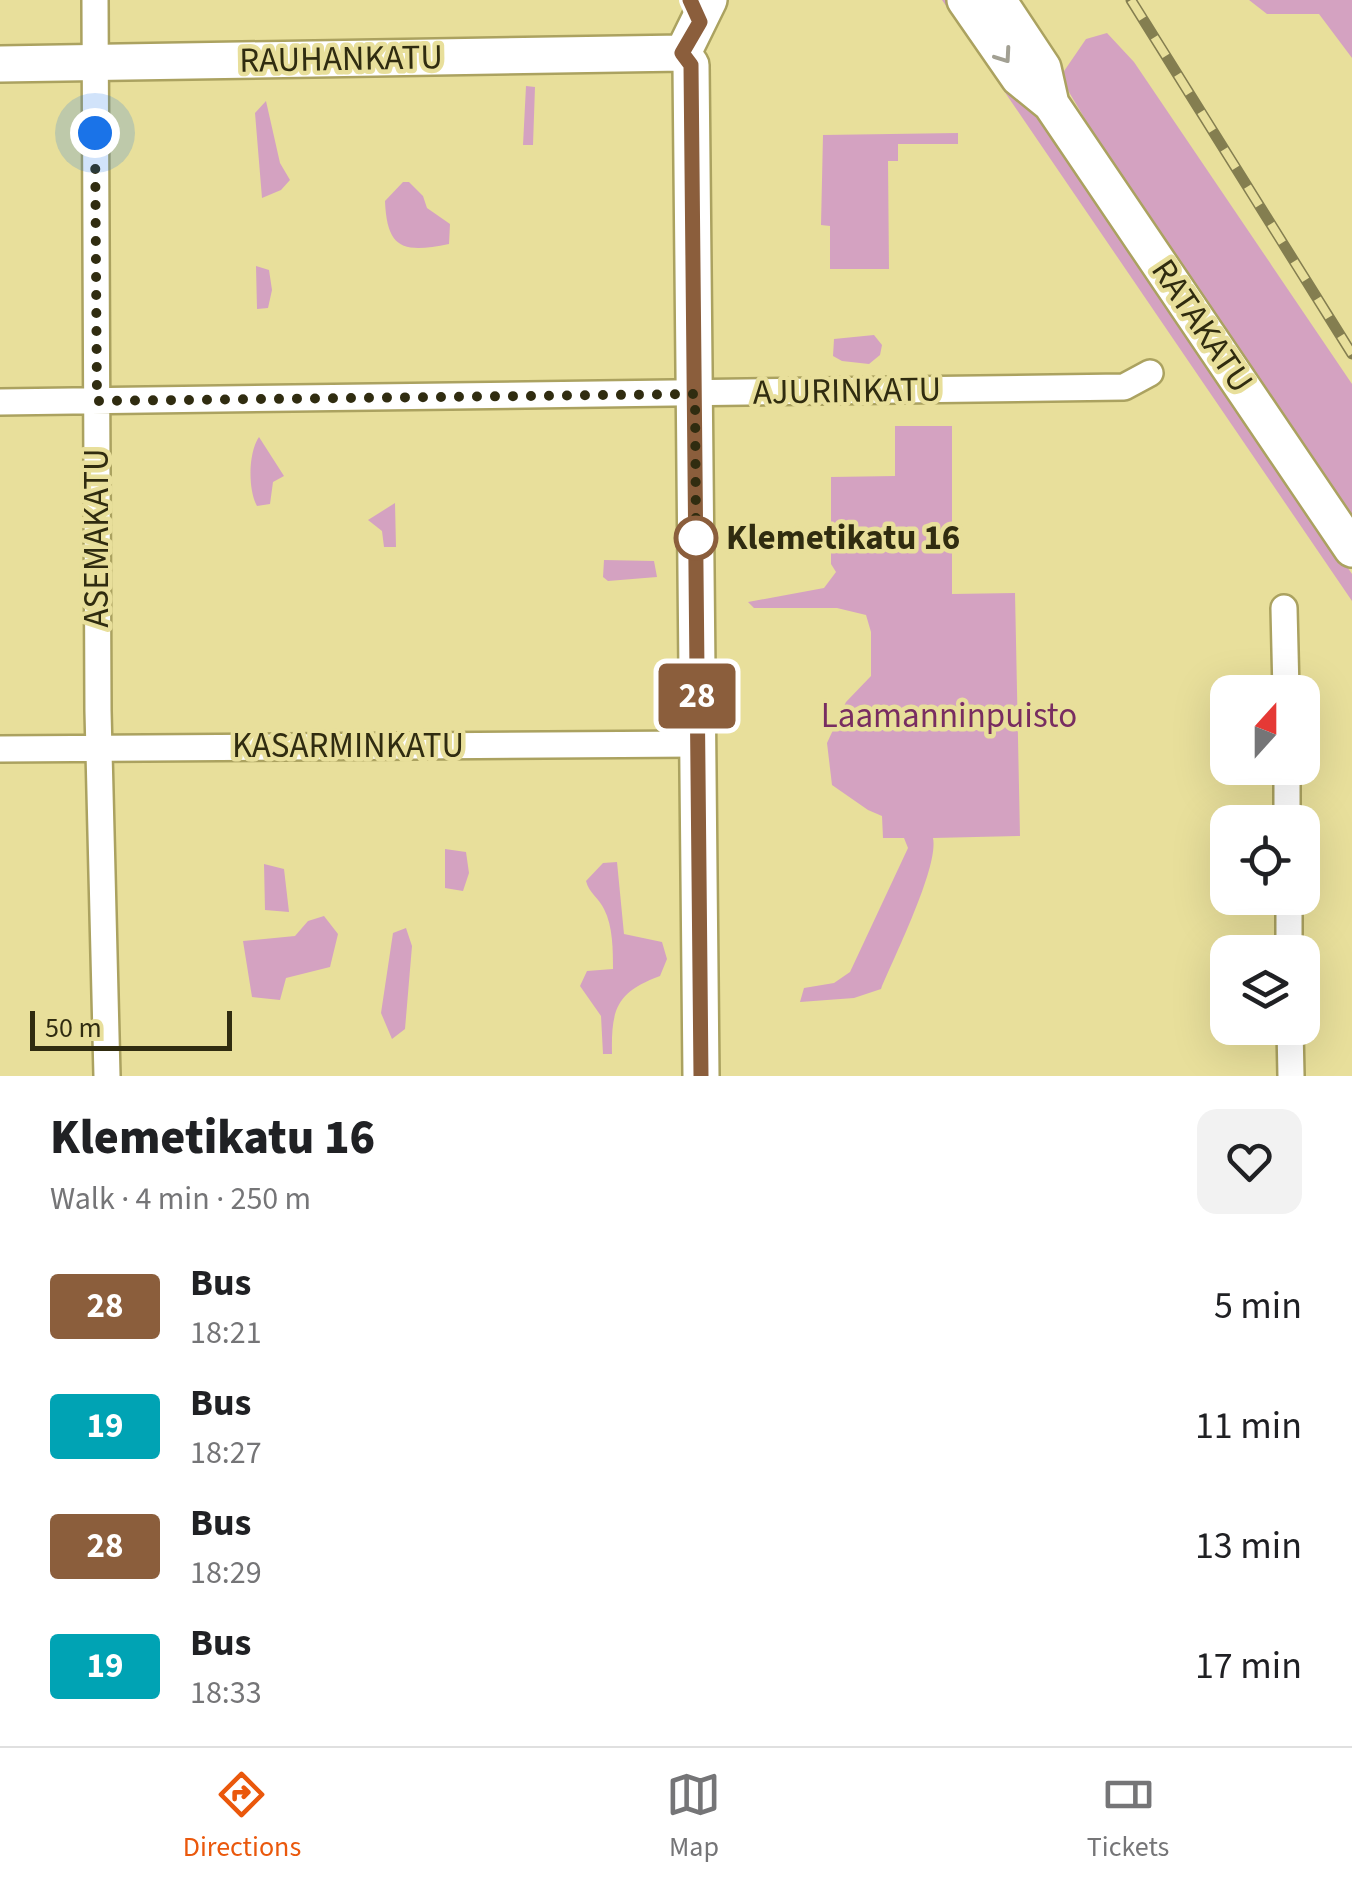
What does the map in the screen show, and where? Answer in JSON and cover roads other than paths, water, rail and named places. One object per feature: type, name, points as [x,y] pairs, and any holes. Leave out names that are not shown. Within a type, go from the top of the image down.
[{"type":"street","name":"ASEMAKATU","points":[[95,0],[98,747],[107,1076]]},
{"type":"street","name":"RATAKATU","points":[[965,0],[1019,78],[1051,104],[1352,549]]},
{"type":"street","name":"RATAKATU","points":[[998,0],[1042,68],[1051,104]]},
{"type":"street","name":"RAUHANKATU","points":[[0,64],[95,63],[695,19]]},
{"type":"street","points":[[695,19],[691,65],[701,1076]]},
{"type":"street","name":"AJURINKATU","points":[[0,402],[1124,387],[1150,373]]},
{"type":"street","points":[[1284,608],[1286,675]]},
{"type":"street","name":"KASARMINKATU","points":[[0,749],[696,744]]},
{"type":"street","points":[[1290,1045],[1291,1076]]},
{"type":"railway","points":[[1131,0],[1352,354]]},
{"type":"place","name":"Klemetikatu 16","points":[[696,538]]},
{"type":"park label","name":"Laamanninpuisto","points":[[949,716]]}]
